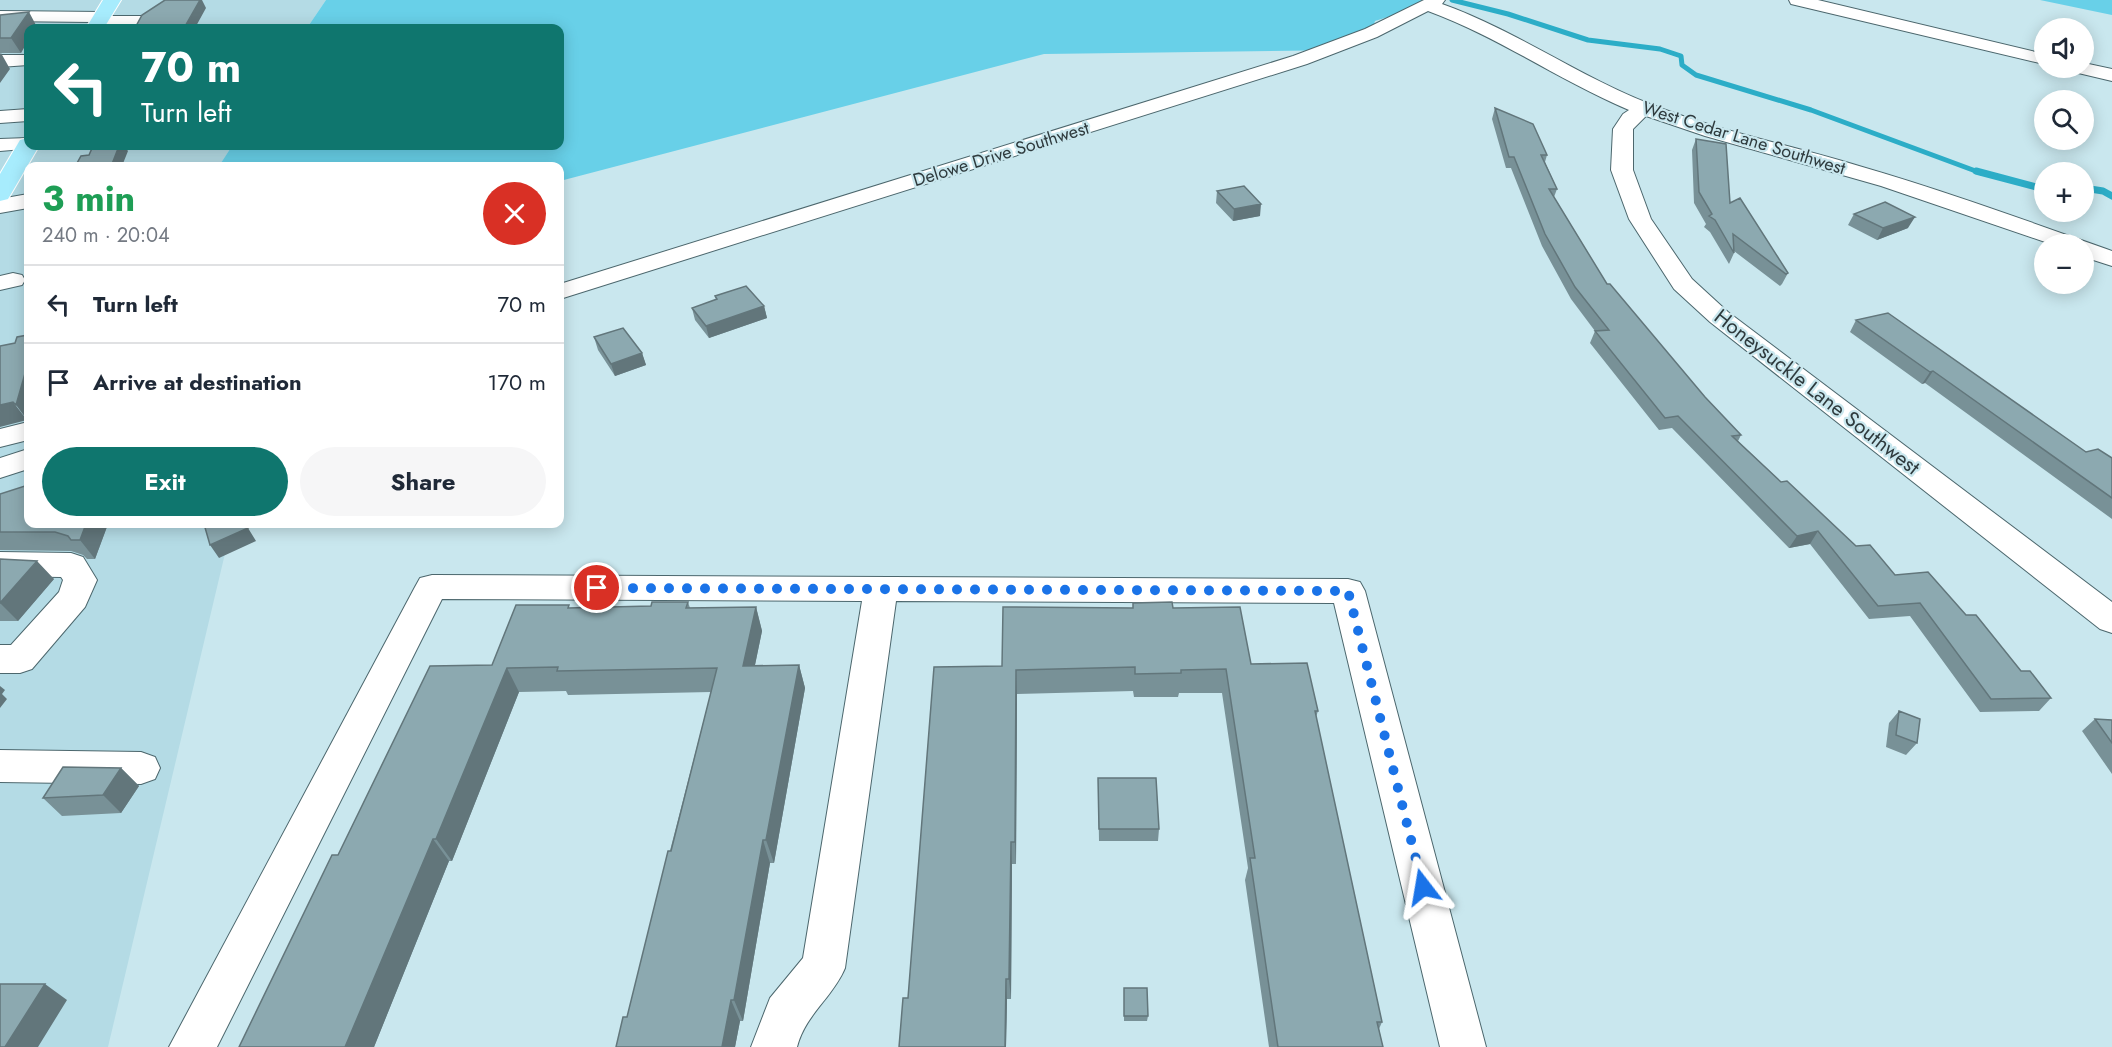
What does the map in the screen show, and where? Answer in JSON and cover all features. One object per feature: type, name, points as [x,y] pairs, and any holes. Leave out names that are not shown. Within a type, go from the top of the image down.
[{"type":"main road","points":[[0,195],[25,150]]},
{"type":"street","points":[[6,0],[4,2],[8,10],[22,16]]},
{"type":"street","points":[[56,22],[61,0]]},
{"type":"street","points":[[0,16],[22,16],[56,22],[104,14],[134,0]]},
{"type":"street","points":[[1797,0],[2034,57]]},
{"type":"street","name":"West Cedar Lane Southwest","points":[[1432,3],[1604,92],[1643,109],[1926,193],[2043,234]]},
{"type":"street","name":"Delowe Drive Southwest","points":[[564,291],[1300,60],[1371,33],[1432,3]]},
{"type":"street","points":[[104,14],[140,20]]},
{"type":"street","points":[[28,24],[63,24]]},
{"type":"street","points":[[0,28],[24,25]]},
{"type":"street","points":[[0,62],[24,60]]},
{"type":"street","points":[[2094,71],[2112,75]]},
{"type":"street","name":"Honeysuckle Lane Southwest","points":[[1643,109],[1630,118],[1623,129],[1622,170],[1640,219],[1683,284],[1719,317],[2112,620]]},
{"type":"street","points":[[0,117],[24,115]]},
{"type":"street","points":[[0,145],[24,144]]},
{"type":"street","points":[[0,195],[24,200]]},
{"type":"street","points":[[2094,253],[2112,259]]},
{"type":"street","points":[[0,438],[24,432]]},
{"type":"street","points":[[0,468],[24,460]]},
{"type":"street","points":[[0,564],[70,565],[80,580],[73,598],[20,659],[0,659]]},
{"type":"street","points":[[192,1047],[432,587],[1348,591],[1463,1047]]},
{"type":"street","points":[[774,1047],[786,1012],[807,984],[823,968],[881,589]]},
{"type":"street","points":[[0,766],[141,768]]},
{"type":"shaded area","points":[[0,0],[326,0],[310,24],[24,24],[24,150],[229,150],[222,162],[24,162],[24,528],[231,528],[108,1047],[0,1047]]},
{"type":"shaded area","points":[[326,0],[1442,0],[1375,21],[1370,38],[1346,50],[1044,54],[564,180],[564,162],[222,162],[229,150],[564,150],[564,24],[310,24]]},
{"type":"shaded area","points":[[2040,0],[2112,0],[2112,15]]},
{"type":"building","points":[[165,0],[200,0],[186,24],[137,24],[142,15]]},
{"type":"building","points":[[29,12],[11,38],[0,38],[0,15]]},
{"type":"building","points":[[1495,108],[1533,124],[1547,155],[1541,155],[1557,189],[1549,189],[1607,284],[1610,284],[1705,397],[1741,435],[1732,436],[1781,482],[1787,481],[1856,546],[1870,545],[1895,575],[1928,572],[1966,615],[1976,615],[2021,671],[2030,671],[2051,698],[1991,699],[1920,603],[1878,606],[1818,531],[1797,536],[1678,416],[1665,418],[1595,331],[1609,330],[1575,287],[1545,234],[1514,157],[1509,157]]},
{"type":"building","points":[[1696,139],[1726,144],[1730,203],[1740,198],[1788,273],[1786,274],[1733,234],[1734,253],[1715,220],[1709,216],[1712,214],[1699,192]]},
{"type":"building","points":[[91,150],[117,150],[113,162],[78,162],[81,156],[89,155]]},
{"type":"building","points":[[1244,186],[1261,204],[1234,209],[1217,191]]},
{"type":"building","points":[[1885,202],[1915,217],[1883,228],[1854,214]]},
{"type":"building","points":[[746,286],[764,306],[706,326],[692,308],[717,299],[715,296]]},
{"type":"building","points":[[1888,313],[2086,452],[2098,449],[2112,458],[2112,498],[1933,371],[1930,372],[1856,320]]},
{"type":"building","points":[[623,328],[642,353],[611,364],[594,337]]},
{"type":"building","points":[[24,336],[24,377],[16,405],[13,402],[0,405],[0,346],[15,343],[17,337]]},
{"type":"building","points":[[24,486],[24,528],[84,528],[80,540],[71,540],[68,536],[55,532],[0,532],[0,494]]},
{"type":"building","points":[[205,528],[248,528],[210,545]]},
{"type":"building","points":[[0,559],[37,561],[0,603]]},
{"type":"building","points":[[652,602],[688,602],[686,608],[756,607],[743,666],[799,665],[766,840],[763,840],[734,1000],[731,1000],[722,1047],[616,1047],[623,1017],[627,1017],[717,668],[557,671],[558,667],[507,668],[436,839],[433,839],[345,1047],[239,1047],[332,855],[338,855],[430,666],[492,665],[516,605],[569,605],[568,608],[651,606]]},
{"type":"building","points":[[1172,602],[1173,608],[1240,607],[1251,664],[1307,663],[1318,711],[1315,711],[1382,1022],[1377,1022],[1383,1047],[1278,1047],[1250,858],[1255,858],[1226,669],[1135,674],[1135,667],[1016,670],[1015,842],[1011,842],[1009,979],[1006,979],[1005,1047],[899,1047],[903,998],[908,998],[934,667],[1002,666],[1003,607],[1133,608],[1133,603]]},
{"type":"building","points":[[1899,711],[1920,719],[1917,743],[1896,735]]},
{"type":"building","points":[[2095,719],[2112,720],[2112,743]]},
{"type":"building","points":[[63,767],[121,768],[103,795],[43,798]]},
{"type":"building","points":[[1098,778],[1156,778],[1159,829],[1099,829]]},
{"type":"building","points":[[0,984],[45,984],[5,1047],[0,1047]]},
{"type":"building","points":[[1124,988],[1147,988],[1148,1016],[1124,1016]]},
{"type":"waterway","points":[[1452,0],[1508,14],[1588,40],[1660,49],[1681,56],[1682,65],[1696,75],[1811,110],[1981,173]]},
{"type":"waterway","points":[[1976,171],[2034,186]]},
{"type":"waterway","points":[[2094,190],[2112,196]]},
{"type":"route","points":[[597,588],[1348,591],[1423,887]]}]
